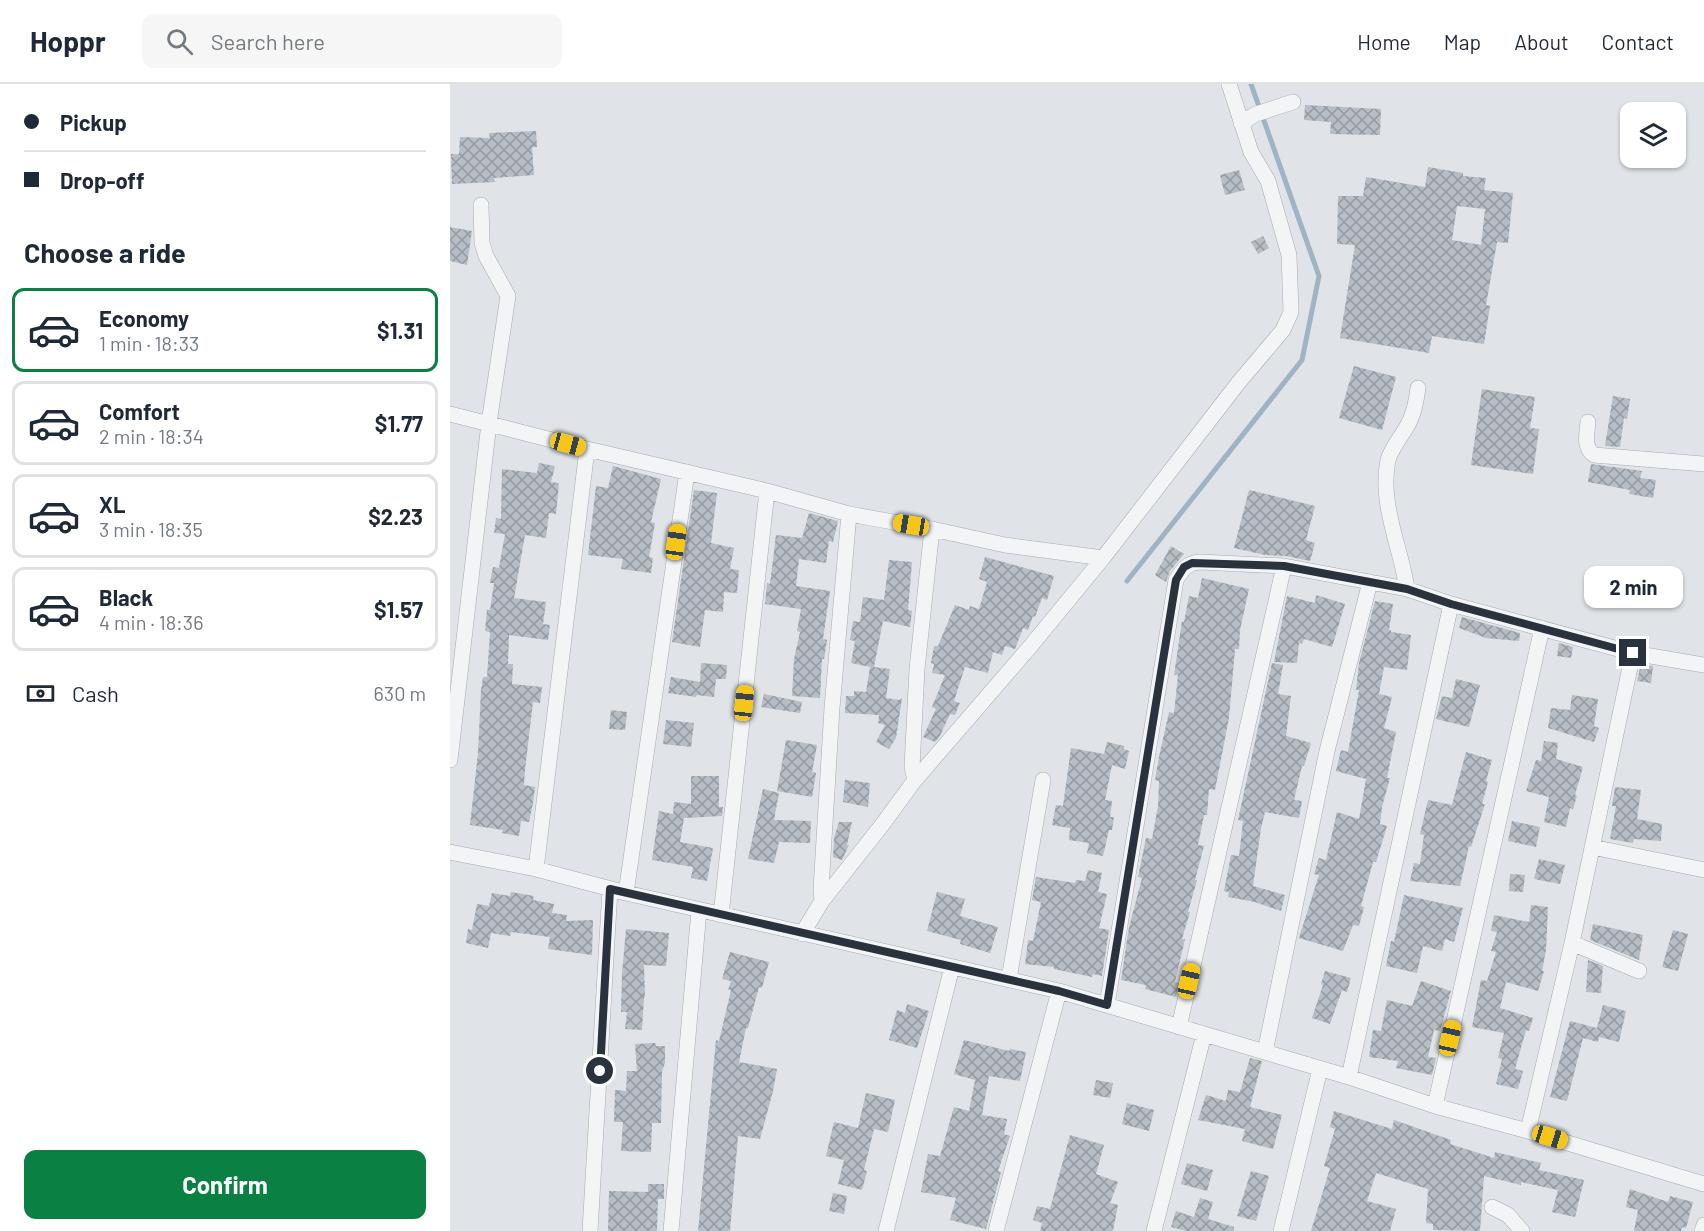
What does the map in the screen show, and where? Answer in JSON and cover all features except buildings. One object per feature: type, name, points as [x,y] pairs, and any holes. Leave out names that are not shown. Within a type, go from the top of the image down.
[{"type":"street","points":[[802,934],[822,901],[915,780],[1022,656],[1283,330],[1291,312],[1289,255],[1268,181],[1251,152],[1229,84]]},
{"type":"street","points":[[1241,123],[1293,102]]},
{"type":"street","points":[[450,760],[489,423],[508,296],[486,256],[482,243],[482,205]]},
{"type":"street","points":[[1407,589],[1403,564],[1395,544],[1391,521],[1387,479],[1388,459],[1415,410],[1418,388]]},
{"type":"street","points":[[450,414],[767,491],[849,514],[1005,544],[1102,558]]},
{"type":"street","points":[[1588,422],[1587,446],[1594,455],[1704,464]]},
{"type":"street","points":[[536,869],[587,449]]},
{"type":"street","points":[[626,893],[687,472]]},
{"type":"street","points":[[721,915],[767,491]]},
{"type":"street","points":[[822,901],[832,708],[849,514]]},
{"type":"street","points":[[915,780],[912,767],[917,669],[932,529]]},
{"type":"street","points":[[1107,1005],[1176,580],[1184,567],[1192,563],[1284,566],[1370,582],[1407,589],[1451,604],[1633,653],[1704,665]]},
{"type":"street","points":[[1179,1027],[1284,566]]},
{"type":"street","points":[[1265,1052],[1327,752],[1370,582]]},
{"type":"street","points":[[1349,1077],[1451,604]]},
{"type":"street","points":[[1435,1106],[1542,628]]},
{"type":"street","points":[[1528,1131],[1572,943],[1633,653]]},
{"type":"street","points":[[1009,980],[1043,780]]},
{"type":"street","points":[[1592,847],[1704,870]]},
{"type":"street","points":[[450,852],[536,869],[626,893],[1059,991],[1349,1077],[1435,1106],[1528,1131],[1704,1184]]},
{"type":"street","points":[[590,1231],[610,889]]},
{"type":"street","points":[[671,1231],[699,910]]},
{"type":"street","points":[[1572,943],[1639,971]]},
{"type":"street","points":[[886,1231],[952,967]]},
{"type":"street","points":[[996,1231],[1059,991]]},
{"type":"street","points":[[1154,1231],[1204,1034]]},
{"type":"street","points":[[1281,1231],[1320,1069]]},
{"type":"street","points":[[1492,1207],[1508,1215],[1522,1231]]},
{"type":"street","points":[[1702,1231],[1704,1225]]},
{"type":"waterway","points":[[1127,581],[1302,360],[1319,276],[1251,84]]},
{"type":"route","points":[[600,1071],[610,889],[1059,991],[1107,1005],[1176,580],[1184,567],[1192,563],[1284,566],[1407,589],[1451,604],[1633,653]]}]
